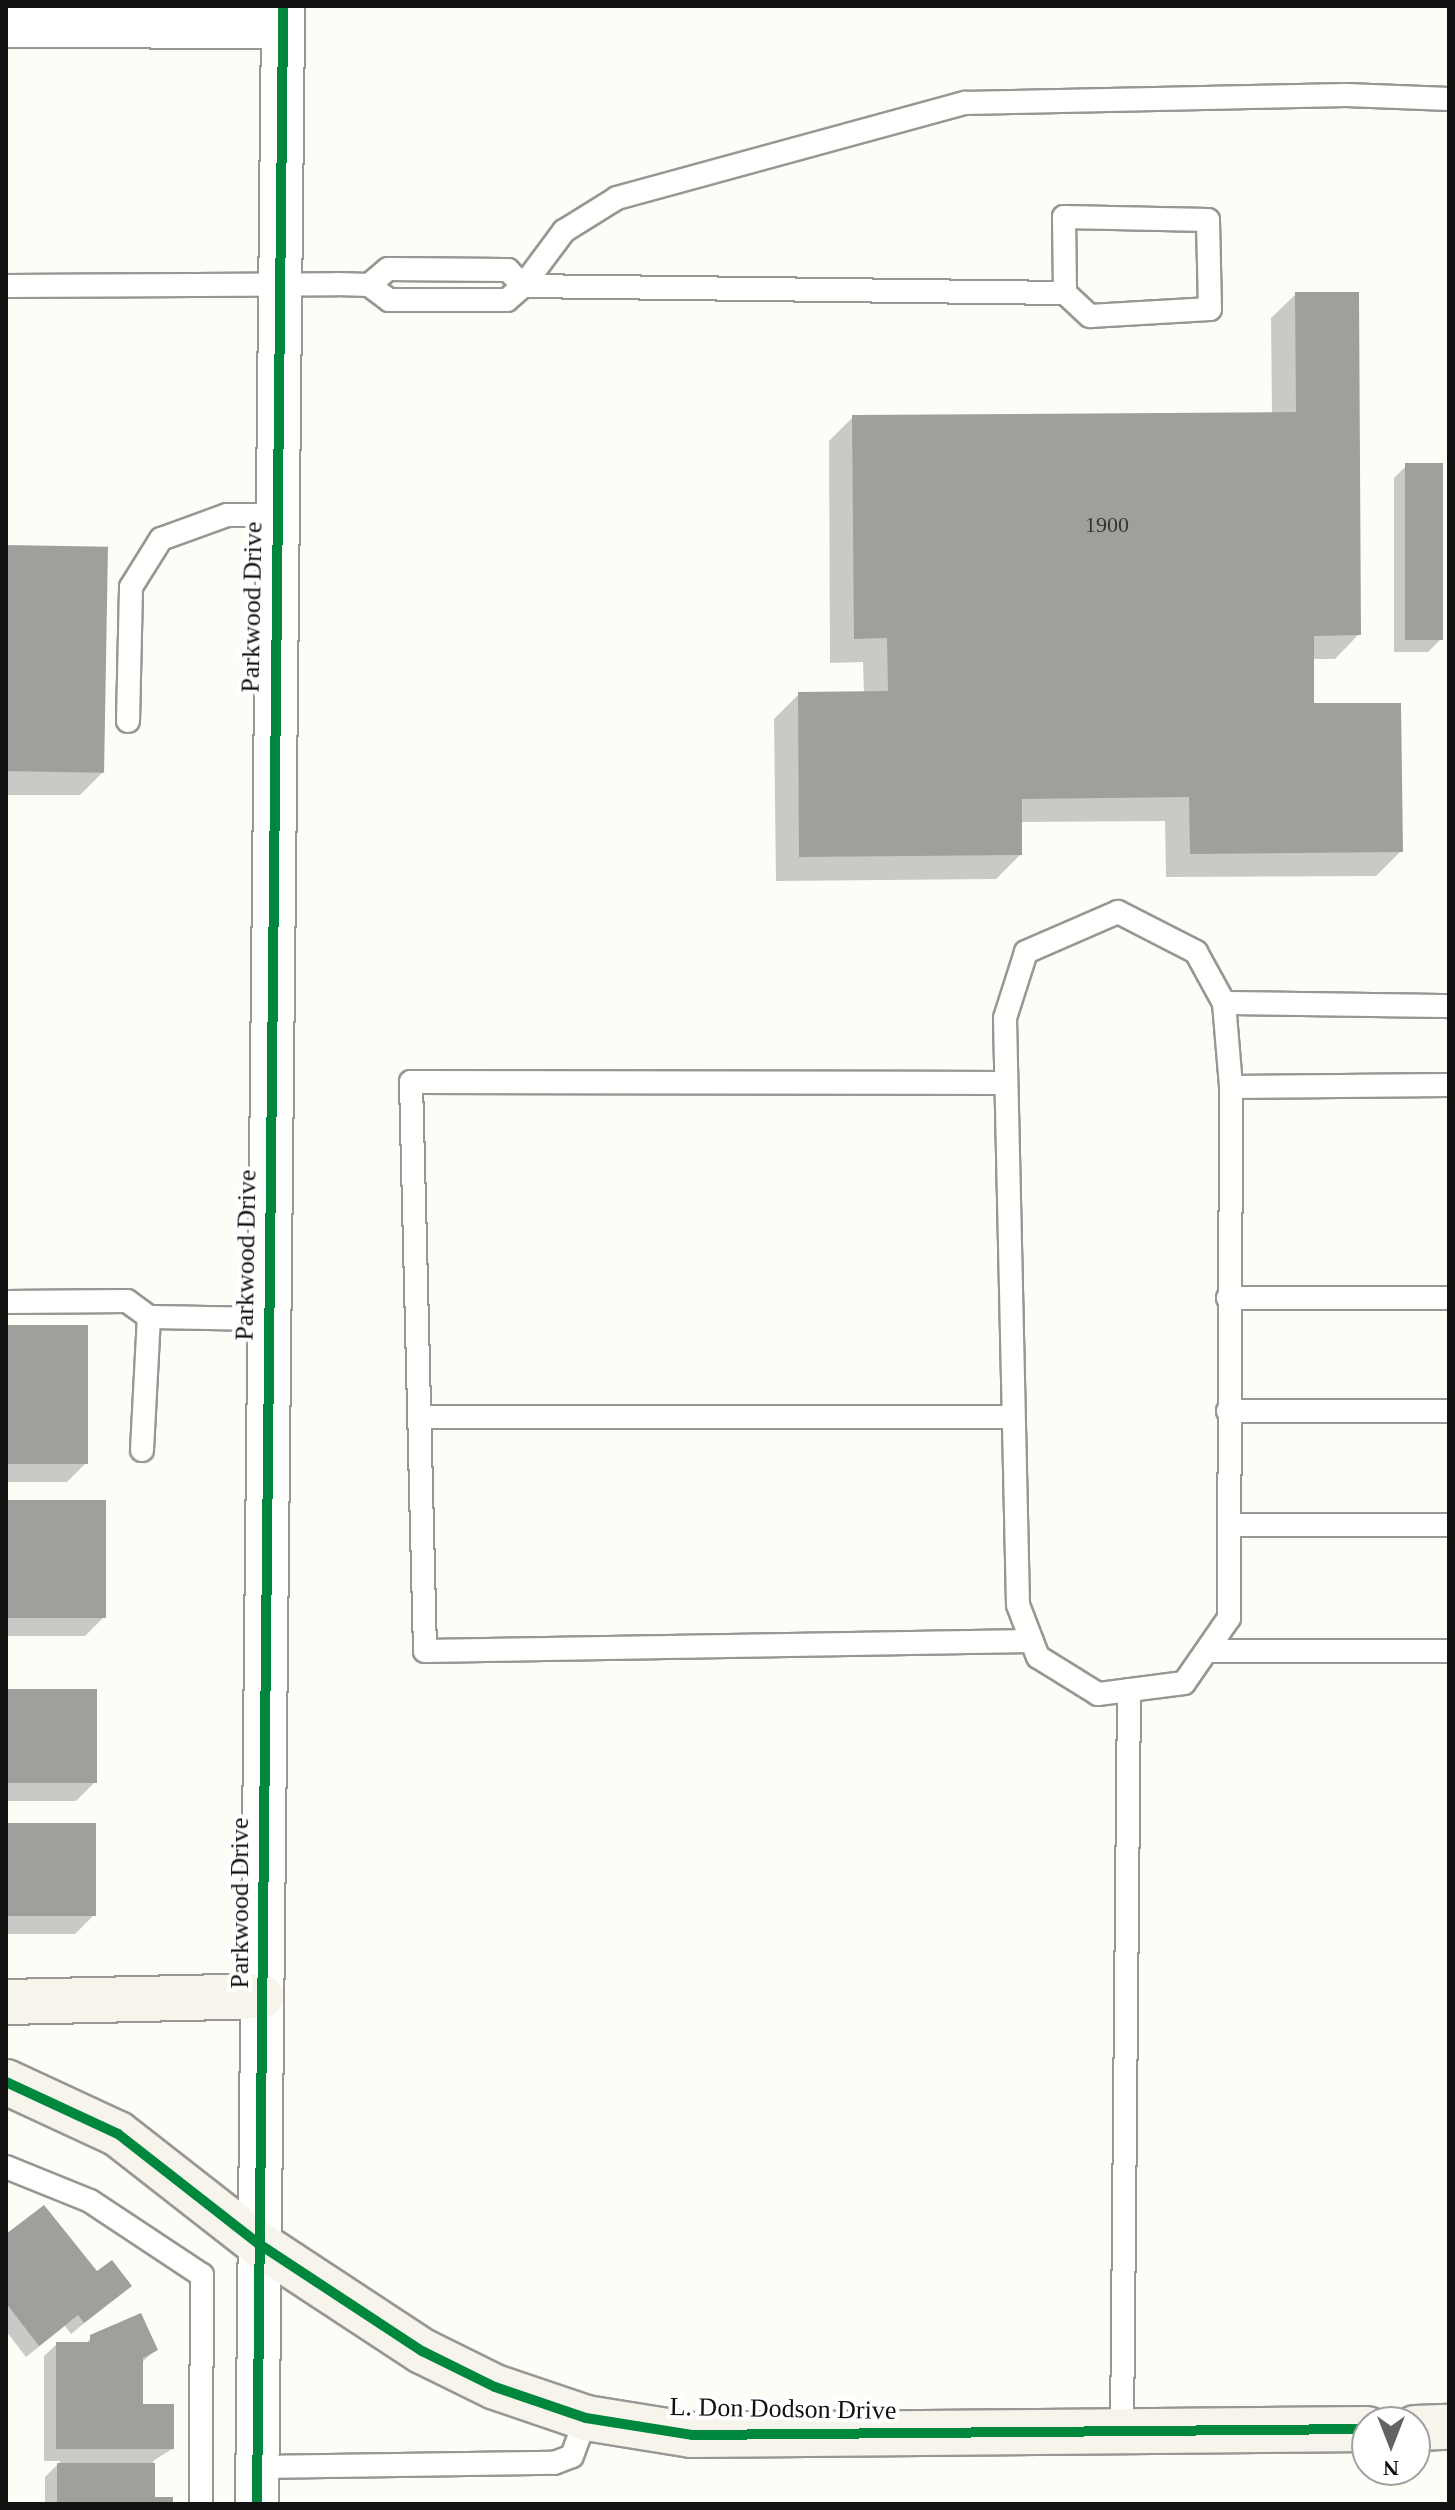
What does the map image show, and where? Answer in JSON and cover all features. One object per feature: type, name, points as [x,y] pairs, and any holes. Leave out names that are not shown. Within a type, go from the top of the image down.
[{"type":"street","points":[[6,26],[145,16],[283,16]]},
{"type":"street","name":"Parkwood Drive","points":[[257,2486],[275,515],[283,16]]},
{"type":"street","points":[[6,2002],[261,1996]]},
{"type":"street","name":"L. Don Dodson Drive","points":[[6,2082],[118,2134],[259,2244],[422,2351],[495,2387],[586,2418],[692,2435],[1351,2429]]},
{"type":"lane","points":[[6,286],[279,282],[369,285],[389,300],[507,300],[523,286],[564,231],[617,198],[965,103],[1346,95],[1449,99]]},
{"type":"lane","points":[[523,286],[1065,293],[1090,316],[1210,309],[1208,220],[1064,217],[1065,293]]},
{"type":"lane","points":[[128,721],[131,587],[161,539],[227,515],[275,515]]},
{"type":"lane","points":[[1118,912],[1196,952],[1224,1003],[1231,1087],[1229,1618],[1184,1683],[1098,1694],[1038,1657],[1018,1605],[1005,1018],[1026,952],[1118,912]]},
{"type":"lane","points":[[1224,1003],[1449,1006]]},
{"type":"lane","points":[[1006,1083],[411,1082],[425,1651],[1032,1641]]},
{"type":"lane","points":[[1231,1087],[1449,1085]]},
{"type":"lane","points":[[1228,1298],[1449,1298]]},
{"type":"lane","points":[[6,1302],[127,1301],[149,1317],[267,1319]]},
{"type":"lane","points":[[142,1450],[149,1317]]},
{"type":"lane","points":[[1228,1411],[1449,1411]]},
{"type":"lane","points":[[419,1417],[1013,1417]]},
{"type":"lane","points":[[1229,1525],[1449,1525]]},
{"type":"lane","points":[[1207,1651],[1449,1651]]},
{"type":"lane","points":[[1122,2432],[1129,1690]]},
{"type":"lane","points":[[6,2167],[90,2201],[202,2275],[201,2504]]},
{"type":"lane","points":[[257,2486],[554,2463],[572,2456],[586,2418]]},
{"type":"building","points":[[1295,292],[1359,292],[1361,635],[1314,636],[1314,703],[1401,703],[1403,852],[1190,854],[1189,797],[1022,799],[1022,855],[799,857],[798,692],[888,691],[887,638],[854,639],[852,415],[1296,412]]},
{"type":"building","points":[[1405,463],[1443,463],[1443,640],[1405,640]]},
{"type":"building","points":[[6,545],[108,547],[104,773],[6,771]]},
{"type":"building","points":[[6,1325],[88,1325],[88,1464],[6,1464]]},
{"type":"building","points":[[6,1500],[106,1500],[106,1618],[6,1618]]},
{"type":"building","points":[[6,1689],[97,1689],[97,1783],[6,1783]]},
{"type":"building","points":[[6,1823],[96,1823],[96,1916],[6,1916]]},
{"type":"building","points":[[44,2205],[97,2271],[112,2260],[132,2286],[84,2323],[78,2315],[39,2346],[6,2303],[6,2234]]},
{"type":"building","points":[[141,2313],[158,2350],[143,2358],[143,2404],[174,2404],[174,2449],[56,2449],[56,2342],[90,2342],[90,2335]]},
{"type":"building","points":[[57,2463],[155,2463],[155,2497],[173,2497],[173,2504],[57,2504]]},
{"type":"cycle path","points":[[257,2504],[283,6]]},
{"type":"cycle path","points":[[6,2082],[118,2134],[259,2244],[422,2351],[495,2387],[586,2418],[692,2435],[1351,2429]]}]
